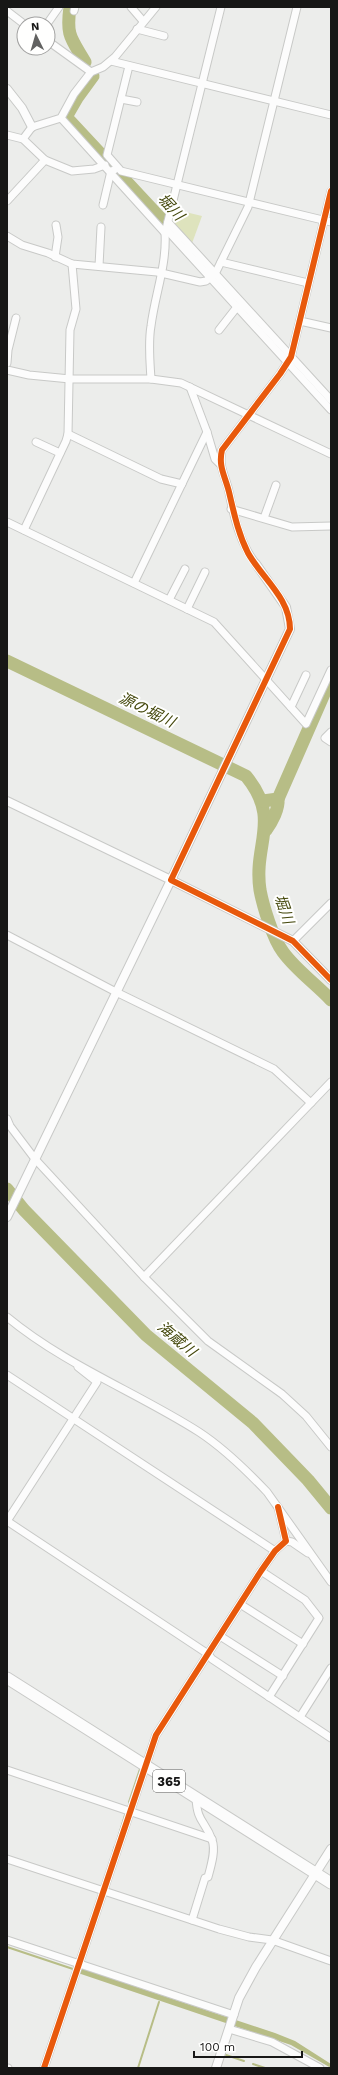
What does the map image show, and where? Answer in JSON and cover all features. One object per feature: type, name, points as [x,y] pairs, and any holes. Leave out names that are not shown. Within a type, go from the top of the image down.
[{"type":"highway","name":"365","points":[[7,1678],[331,1884]]},
{"type":"street","points":[[53,16],[59,7]]},
{"type":"street","points":[[131,7],[143,21]]},
{"type":"street","points":[[23,138],[32,127],[61,118],[74,94],[91,72],[103,67],[111,61],[156,7]]},
{"type":"street","points":[[150,378],[150,328],[166,252],[166,227],[221,7]]},
{"type":"street","points":[[7,236],[22,245],[72,264],[162,273],[200,282],[213,276],[249,202],[297,7]]},
{"type":"street","points":[[7,11],[16,18]]},
{"type":"street","points":[[137,29],[164,36]]},
{"type":"street","points":[[56,48],[91,72]]},
{"type":"street","points":[[111,61],[331,115]]},
{"type":"street","points":[[119,169],[106,155],[129,66]]},
{"type":"street","points":[[7,88],[22,108],[32,127]]},
{"type":"street","points":[[121,98],[137,102]]},
{"type":"street","points":[[61,118],[213,276],[289,360],[331,410]]},
{"type":"street","points":[[7,135],[23,138],[45,160],[72,171],[94,169],[105,165]]},
{"type":"street","points":[[7,201],[45,160]]},
{"type":"street","points":[[111,171],[119,169],[327,221]]},
{"type":"street","points":[[103,205],[111,171]]},
{"type":"street","points":[[7,1217],[171,880],[290,629],[290,620],[286,607],[245,546],[231,509],[229,491],[220,464],[222,450],[289,360],[300,321],[308,283],[327,221],[331,191]]},
{"type":"street","points":[[55,257],[58,236],[56,225]]},
{"type":"street","points":[[99,266],[101,227]]},
{"type":"street","points":[[221,262],[308,283]]},
{"type":"street","points":[[24,530],[68,434],[70,330],[76,309],[72,264]]},
{"type":"street","points":[[213,276],[237,307],[289,360],[330,395]]},
{"type":"street","points":[[219,330],[237,307]]},
{"type":"street","points":[[7,363],[8,350],[16,318]]},
{"type":"street","points":[[300,321],[331,328]]},
{"type":"street","points":[[7,370],[29,375],[70,379],[150,378],[181,383],[331,454]]},
{"type":"street","points":[[190,386],[208,432],[215,459],[220,464]]},
{"type":"street","points":[[134,583],[208,432]]},
{"type":"street","points":[[68,434],[161,479],[182,484]]},
{"type":"street","points":[[36,442],[60,453]]},
{"type":"street","points":[[264,518],[276,485]]},
{"type":"street","points":[[231,509],[292,527],[331,526]]},
{"type":"street","points":[[7,522],[169,600],[219,626],[306,724],[331,670]]},
{"type":"street","points":[[169,600],[185,569]]},
{"type":"street","points":[[187,609],[205,572]]},
{"type":"street","points":[[291,707],[306,675]]},
{"type":"street","points":[[331,732],[325,738],[331,742]]},
{"type":"street","points":[[7,801],[284,936],[294,942],[331,980]]},
{"type":"street","points":[[294,942],[331,903]]},
{"type":"street","points":[[7,935],[116,992],[274,1069],[311,1103]]},
{"type":"street","points":[[144,1277],[331,1082]]},
{"type":"street","points":[[7,1119],[10,1126],[35,1159],[144,1277],[208,1340],[233,1360],[282,1394],[306,1416],[331,1447]]},
{"type":"street","points":[[7,1317],[30,1335],[200,1433],[255,1480],[278,1507],[297,1536],[312,1554],[331,1582]]},
{"type":"street","points":[[64,1355],[97,1382],[7,1521],[208,1654],[212,1659],[331,1738]]},
{"type":"street","points":[[7,1375],[275,1551]]},
{"type":"street","points":[[278,1507],[286,1541]]},
{"type":"street","points":[[44,2068],[80,1965],[156,1735],[261,1571],[275,1551],[286,1541]]},
{"type":"street","points":[[286,1541],[292,1542],[312,1554]]},
{"type":"street","points":[[261,1571],[305,1600],[319,1618],[269,1697]]},
{"type":"street","points":[[240,1604],[303,1644]]},
{"type":"street","points":[[220,1636],[282,1676]]},
{"type":"street","points":[[300,1717],[331,1668]]},
{"type":"street","points":[[7,1770],[129,1813],[212,1840]]},
{"type":"street","points":[[192,1920],[205,1878],[208,1877],[212,1860],[212,1840],[198,1817],[196,1797]]},
{"type":"street","points":[[216,2068],[239,1998],[272,1940],[331,1849]]},
{"type":"street","points":[[7,1859],[238,1935],[272,1940],[331,1962]]},
{"type":"street","points":[[7,1940],[80,1965],[232,2021],[320,2068]]},
{"type":"shaded area","points":[[173,209],[202,216],[191,246],[170,223]]},
{"type":"shaded area","points":[[80,1968],[275,2033],[295,2041],[331,2064],[331,2068],[291,2045],[78,1973]]},
{"type":"waterway","name":"堀川","points":[[70,7],[69,31],[73,42],[85,62]]},
{"type":"waterway","name":"堀川","points":[[93,76],[77,98],[66,117],[176,235]]},
{"type":"waterway","name":"源の堀川","points":[[7,661],[246,776],[257,792],[262,806],[264,832],[259,873],[260,890],[272,931],[279,946],[288,959],[331,1000]]},
{"type":"waterway","name":"堀川","points":[[263,801],[278,799],[331,678]]},
{"type":"waterway","name":"堀川","points":[[266,830],[275,815],[278,799]]},
{"type":"waterway","name":"海蔵川","points":[[7,1189],[24,1210],[146,1335],[253,1423],[308,1480],[331,1508]]},
{"type":"waterway","points":[[129,1802],[140,1769]]},
{"type":"waterway","points":[[118,1838],[125,1815]]},
{"type":"waterway","points":[[113,1852],[115,1846]]},
{"type":"waterway","points":[[7,1947],[76,1970]]},
{"type":"waterway","points":[[138,2068],[159,2002]]},
{"type":"waterway","points":[[226,2055],[244,2061]]},
{"type":"waterway","points":[[253,2064],[265,2068]]},
{"type":"cycle path","points":[[331,191],[291,357],[280,374],[222,450],[221,456],[222,471],[242,538],[248,553],[280,598],[289,618],[290,629],[171,880],[293,941],[331,980]]},
{"type":"cycle path","points":[[44,2068],[156,1735],[261,1571],[275,1551],[286,1541],[278,1507]]}]
